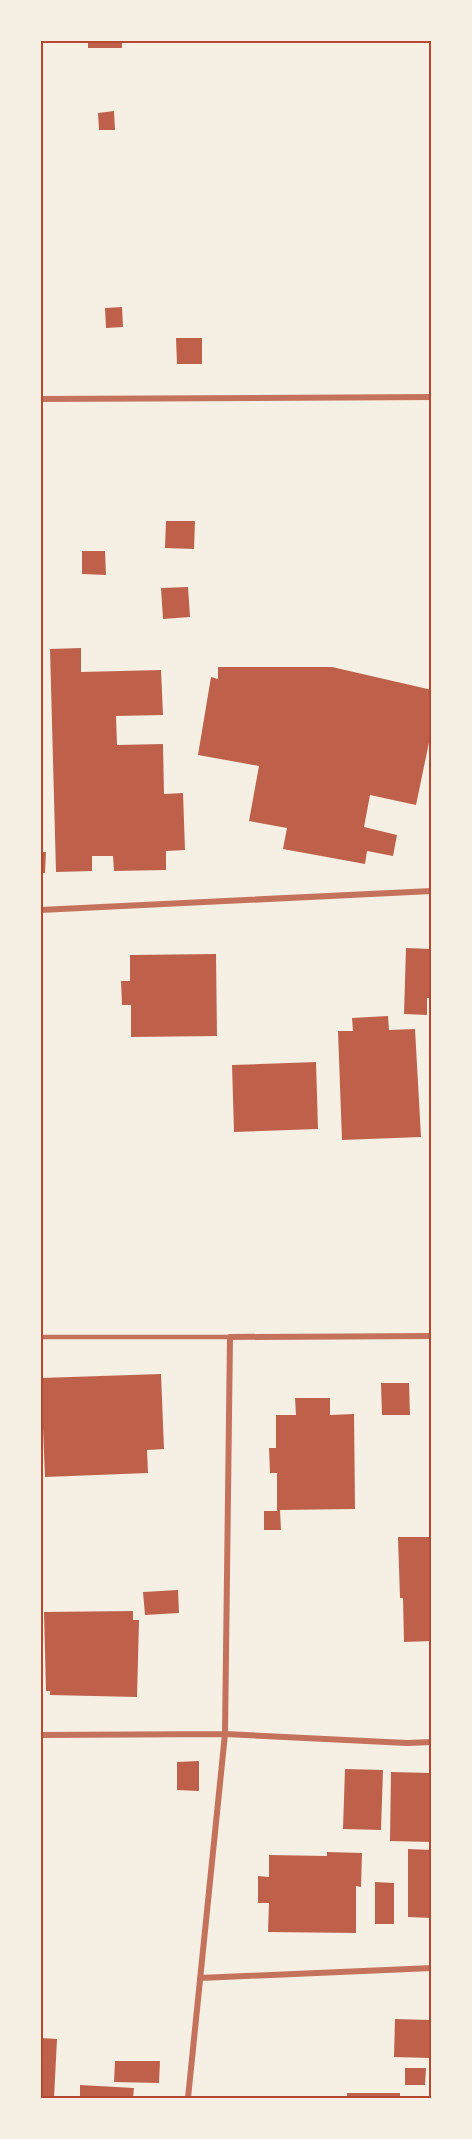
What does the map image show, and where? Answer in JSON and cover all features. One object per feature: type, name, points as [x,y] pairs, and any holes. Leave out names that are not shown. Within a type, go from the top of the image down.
[{"type":"street","points":[[40,399],[432,397]]},
{"type":"street","points":[[40,910],[432,891]]},
{"type":"street","points":[[188,2098],[225,1734],[230,1337],[432,1336]]},
{"type":"street","points":[[40,1736],[225,1734],[407,1743],[432,1742]]},
{"type":"street","points":[[200,1978],[432,1968]]},
{"type":"lane","points":[[40,1337],[230,1337]]},
{"type":"building","points":[[88,40],[122,40],[122,48],[88,48]]},
{"type":"building","points":[[114,111],[115,130],[99,130],[98,113]]},
{"type":"building","points":[[122,307],[123,327],[106,328],[105,308]]},
{"type":"building","points":[[176,338],[202,338],[202,364],[177,364]]},
{"type":"building","points":[[166,521],[195,521],[194,549],[165,548]]},
{"type":"building","points":[[82,551],[105,551],[106,575],[82,574]]},
{"type":"building","points":[[188,587],[190,617],[163,619],[161,588]]},
{"type":"building","points":[[81,648],[81,672],[161,670],[163,715],[116,716],[117,745],[163,744],[164,794],[183,793],[185,850],[166,851],[166,870],[114,871],[113,856],[92,856],[92,871],[56,872],[50,649]]},
{"type":"building","points":[[218,667],[332,667],[432,690],[432,728],[416,805],[370,795],[364,827],[397,835],[393,856],[367,851],[365,864],[283,849],[287,828],[249,821],[259,766],[198,755],[211,677],[218,679]]},
{"type":"building","points":[[40,852],[46,852],[45,873],[40,873]]},
{"type":"building","points":[[406,948],[432,949],[432,998],[427,998],[427,1015],[404,1014]]},
{"type":"building","points":[[216,954],[217,1036],[131,1037],[131,1005],[122,1005],[121,981],[130,981],[130,955]]},
{"type":"building","points":[[388,1016],[389,1030],[415,1029],[421,1137],[342,1140],[338,1031],[353,1031],[352,1018]]},
{"type":"building","points":[[316,1062],[318,1129],[234,1132],[232,1065]]},
{"type":"building","points":[[161,1374],[164,1449],[147,1450],[148,1473],[45,1477],[41,1378]]},
{"type":"building","points":[[381,1383],[409,1383],[410,1415],[382,1415]]},
{"type":"building","points":[[295,1398],[330,1398],[330,1415],[354,1414],[355,1509],[280,1510],[281,1530],[264,1530],[264,1511],[277,1511],[277,1473],[270,1473],[269,1448],[276,1448],[276,1415],[296,1415]]},
{"type":"building","points":[[398,1537],[432,1537],[432,1641],[404,1642]]},
{"type":"building","points":[[178,1590],[179,1613],[145,1615],[143,1592]]},
{"type":"building","points":[[133,1611],[133,1620],[139,1620],[137,1697],[50,1695],[50,1691],[46,1691],[44,1612]]},
{"type":"building","points":[[199,1761],[199,1791],[177,1790],[177,1762]]},
{"type":"building","points":[[345,1769],[383,1770],[381,1830],[343,1829]]},
{"type":"building","points":[[391,1772],[432,1773],[432,1842],[390,1841]]},
{"type":"building","points":[[408,1849],[432,1850],[432,1918],[408,1917]]},
{"type":"building","points":[[327,1852],[362,1853],[361,1887],[356,1886],[356,1933],[268,1932],[269,1903],[258,1903],[258,1876],[269,1877],[269,1855],[327,1856]]},
{"type":"building","points":[[375,1882],[394,1883],[394,1924],[375,1924]]},
{"type":"building","points":[[395,2019],[430,2020],[430,2058],[394,2057]]},
{"type":"building","points":[[40,2038],[57,2039],[54,2098],[40,2098]]},
{"type":"building","points":[[115,2061],[160,2061],[159,2083],[114,2082]]},
{"type":"building","points":[[405,2068],[426,2068],[425,2085],[405,2085]]},
{"type":"building","points":[[80,2085],[134,2088],[133,2098],[80,2098]]},
{"type":"building","points":[[347,2093],[400,2093],[400,2098],[347,2098]]}]
